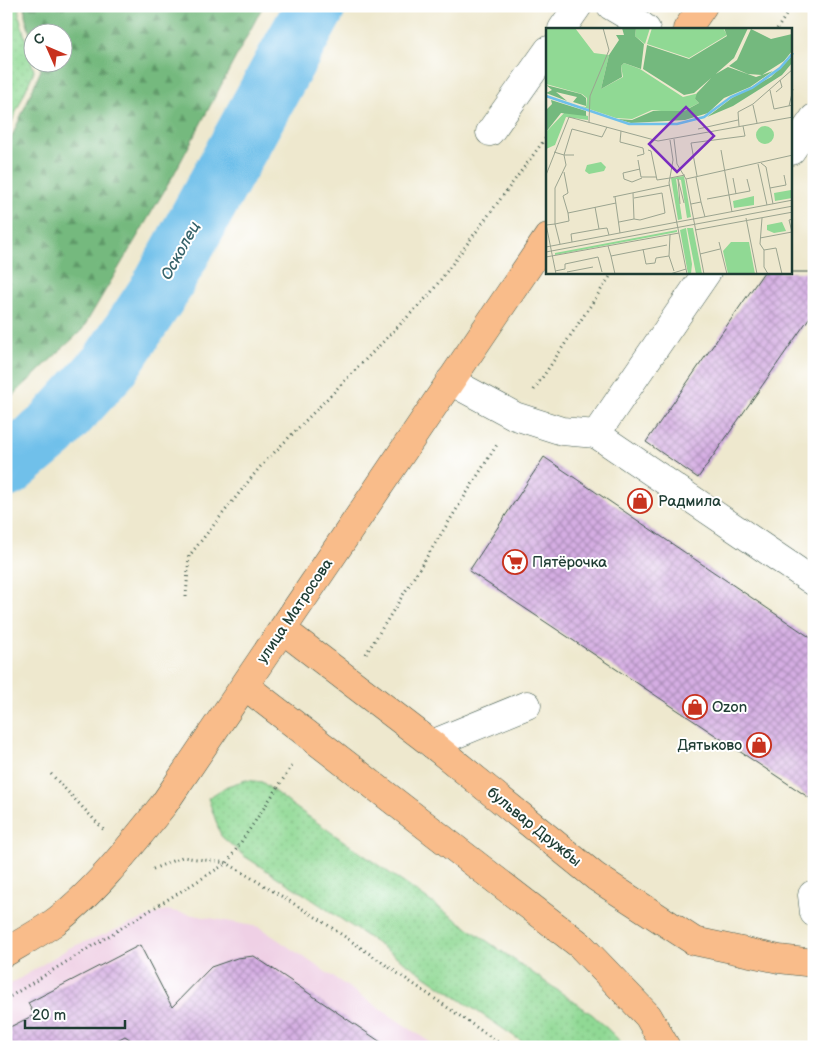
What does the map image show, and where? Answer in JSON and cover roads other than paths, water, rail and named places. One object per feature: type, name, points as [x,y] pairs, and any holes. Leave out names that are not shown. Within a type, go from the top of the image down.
[{"type":"main road","points":[[688,28],[703,6]]},
{"type":"main road","name":"улица Матросова","points":[[6,952],[53,923],[86,894],[164,804],[546,240]]},
{"type":"main road","name":"бульвар Дружбы","points":[[283,630],[432,744],[596,878],[694,941],[779,959],[814,963]]},
{"type":"main road","points":[[245,686],[580,945],[648,1016],[666,1047]]},
{"type":"lane","points":[[563,28],[578,6]]},
{"type":"lane","points":[[611,6],[645,28]]},
{"type":"lane","points":[[490,132],[546,53]]},
{"type":"lane","points":[[792,150],[814,118]]},
{"type":"lane","points":[[596,434],[706,274]]},
{"type":"lane","points":[[450,380],[515,416],[562,431],[596,434],[814,582]]},
{"type":"lane","points":[[432,744],[527,706]]},
{"type":"waterway","name":"Осколец","points":[[6,468],[50,431],[109,366],[159,291],[316,6]]},
{"type":"place","name":"Радмила","points":[[640,501]]},
{"type":"place","name":"Пятёрочка","points":[[515,562]]},
{"type":"place","name":"Ozon","points":[[695,707]]},
{"type":"place","name":"Дятьково","points":[[759,745]]}]
